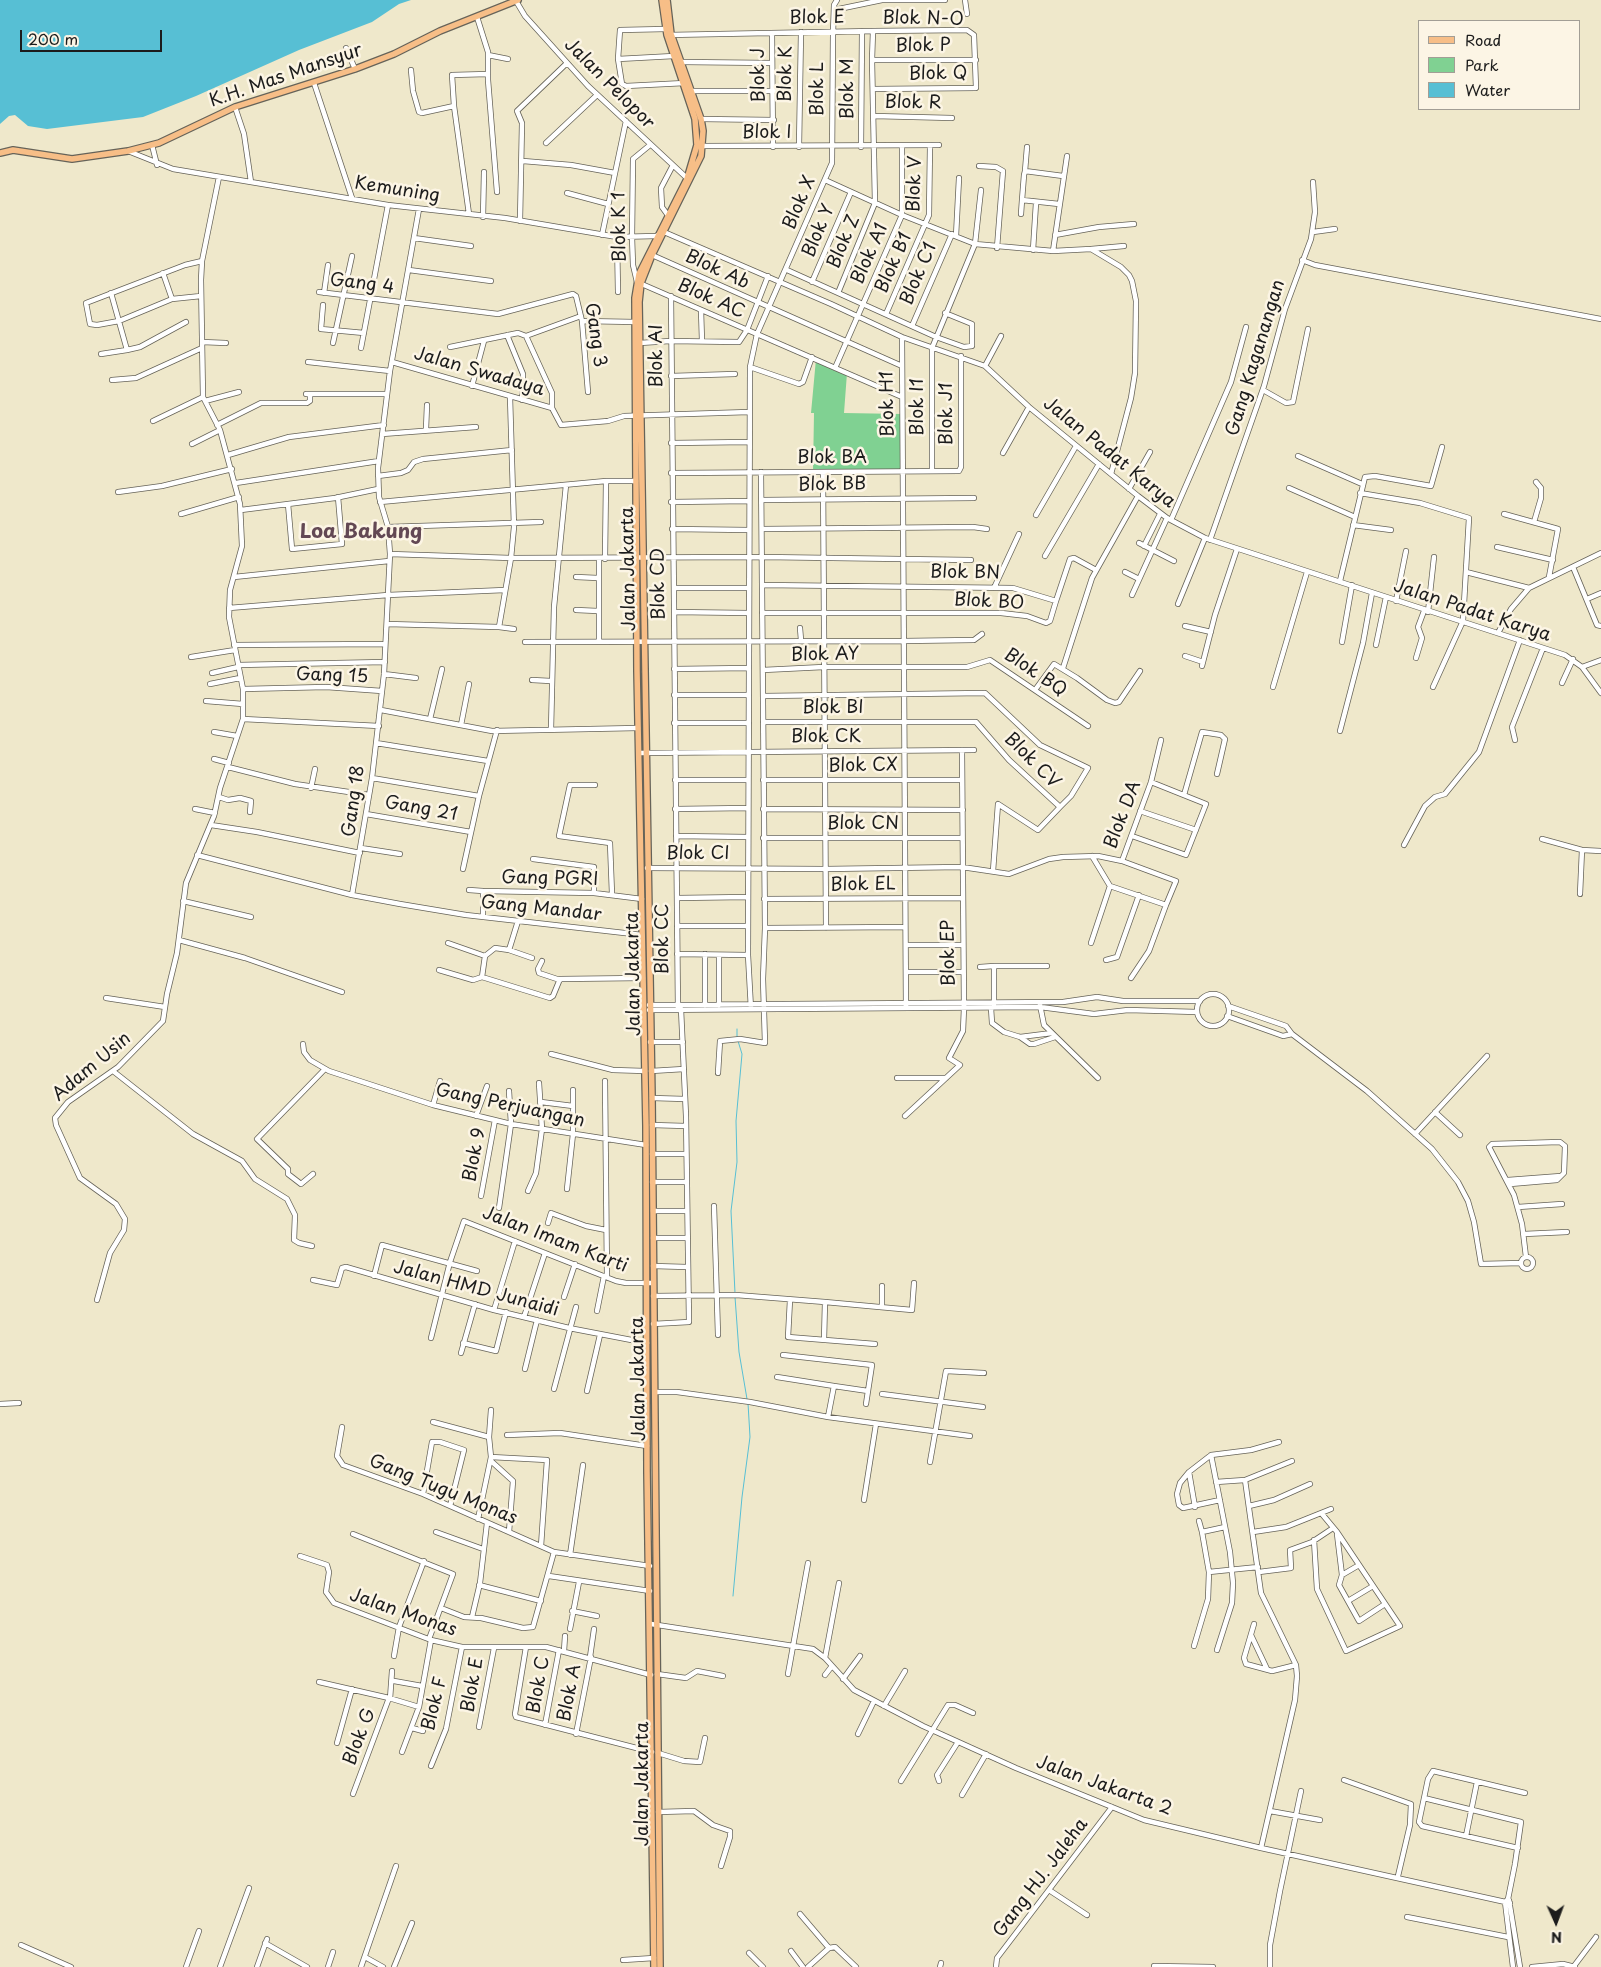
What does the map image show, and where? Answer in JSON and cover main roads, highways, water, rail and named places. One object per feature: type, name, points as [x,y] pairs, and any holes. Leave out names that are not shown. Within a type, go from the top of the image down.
[{"type":"main road","name":"Jalan Jakarta","points":[[643,753],[638,728],[637,643],[636,481],[640,343],[639,282],[703,146],[701,119],[692,91],[686,83],[674,56],[662,0]]},
{"type":"main road","name":"Jalan Jakarta","points":[[654,1624],[650,1591],[655,1392],[652,1098],[648,1071],[643,753],[644,559],[636,322],[639,282],[656,236],[688,180],[696,154],[697,133],[682,62],[668,33],[667,0]]},
{"type":"main road","name":"K.H. Mas Mansyur","points":[[0,152],[13,150],[72,159],[128,152],[184,133],[235,107],[314,84],[355,69],[517,1]]},
{"type":"main road","name":"Jalan Jakarta","points":[[644,868],[642,899],[643,978],[650,1042],[646,1145],[647,1446],[654,1624],[657,1945],[660,1967]]},
{"type":"main road","name":"Jalan Jakarta","points":[[654,1967],[657,1945]]},
{"type":"water","points":[[0,0],[411,0],[399,4],[372,22],[299,50],[196,96],[143,117],[47,129],[28,126],[15,115],[9,116],[0,124]]},
{"type":"waterway","points":[[737,1029],[737,1037]]},
{"type":"waterway","points":[[735,1293],[731,1211],[737,1162],[736,1121],[742,1054],[738,1041]]},
{"type":"waterway","points":[[735,1297],[739,1352],[747,1399]]},
{"type":"waterway","points":[[733,1596],[742,1497],[750,1437],[748,1403]]},
{"type":"district","name":"Loa Bakung","points":[[361,532]]}]
